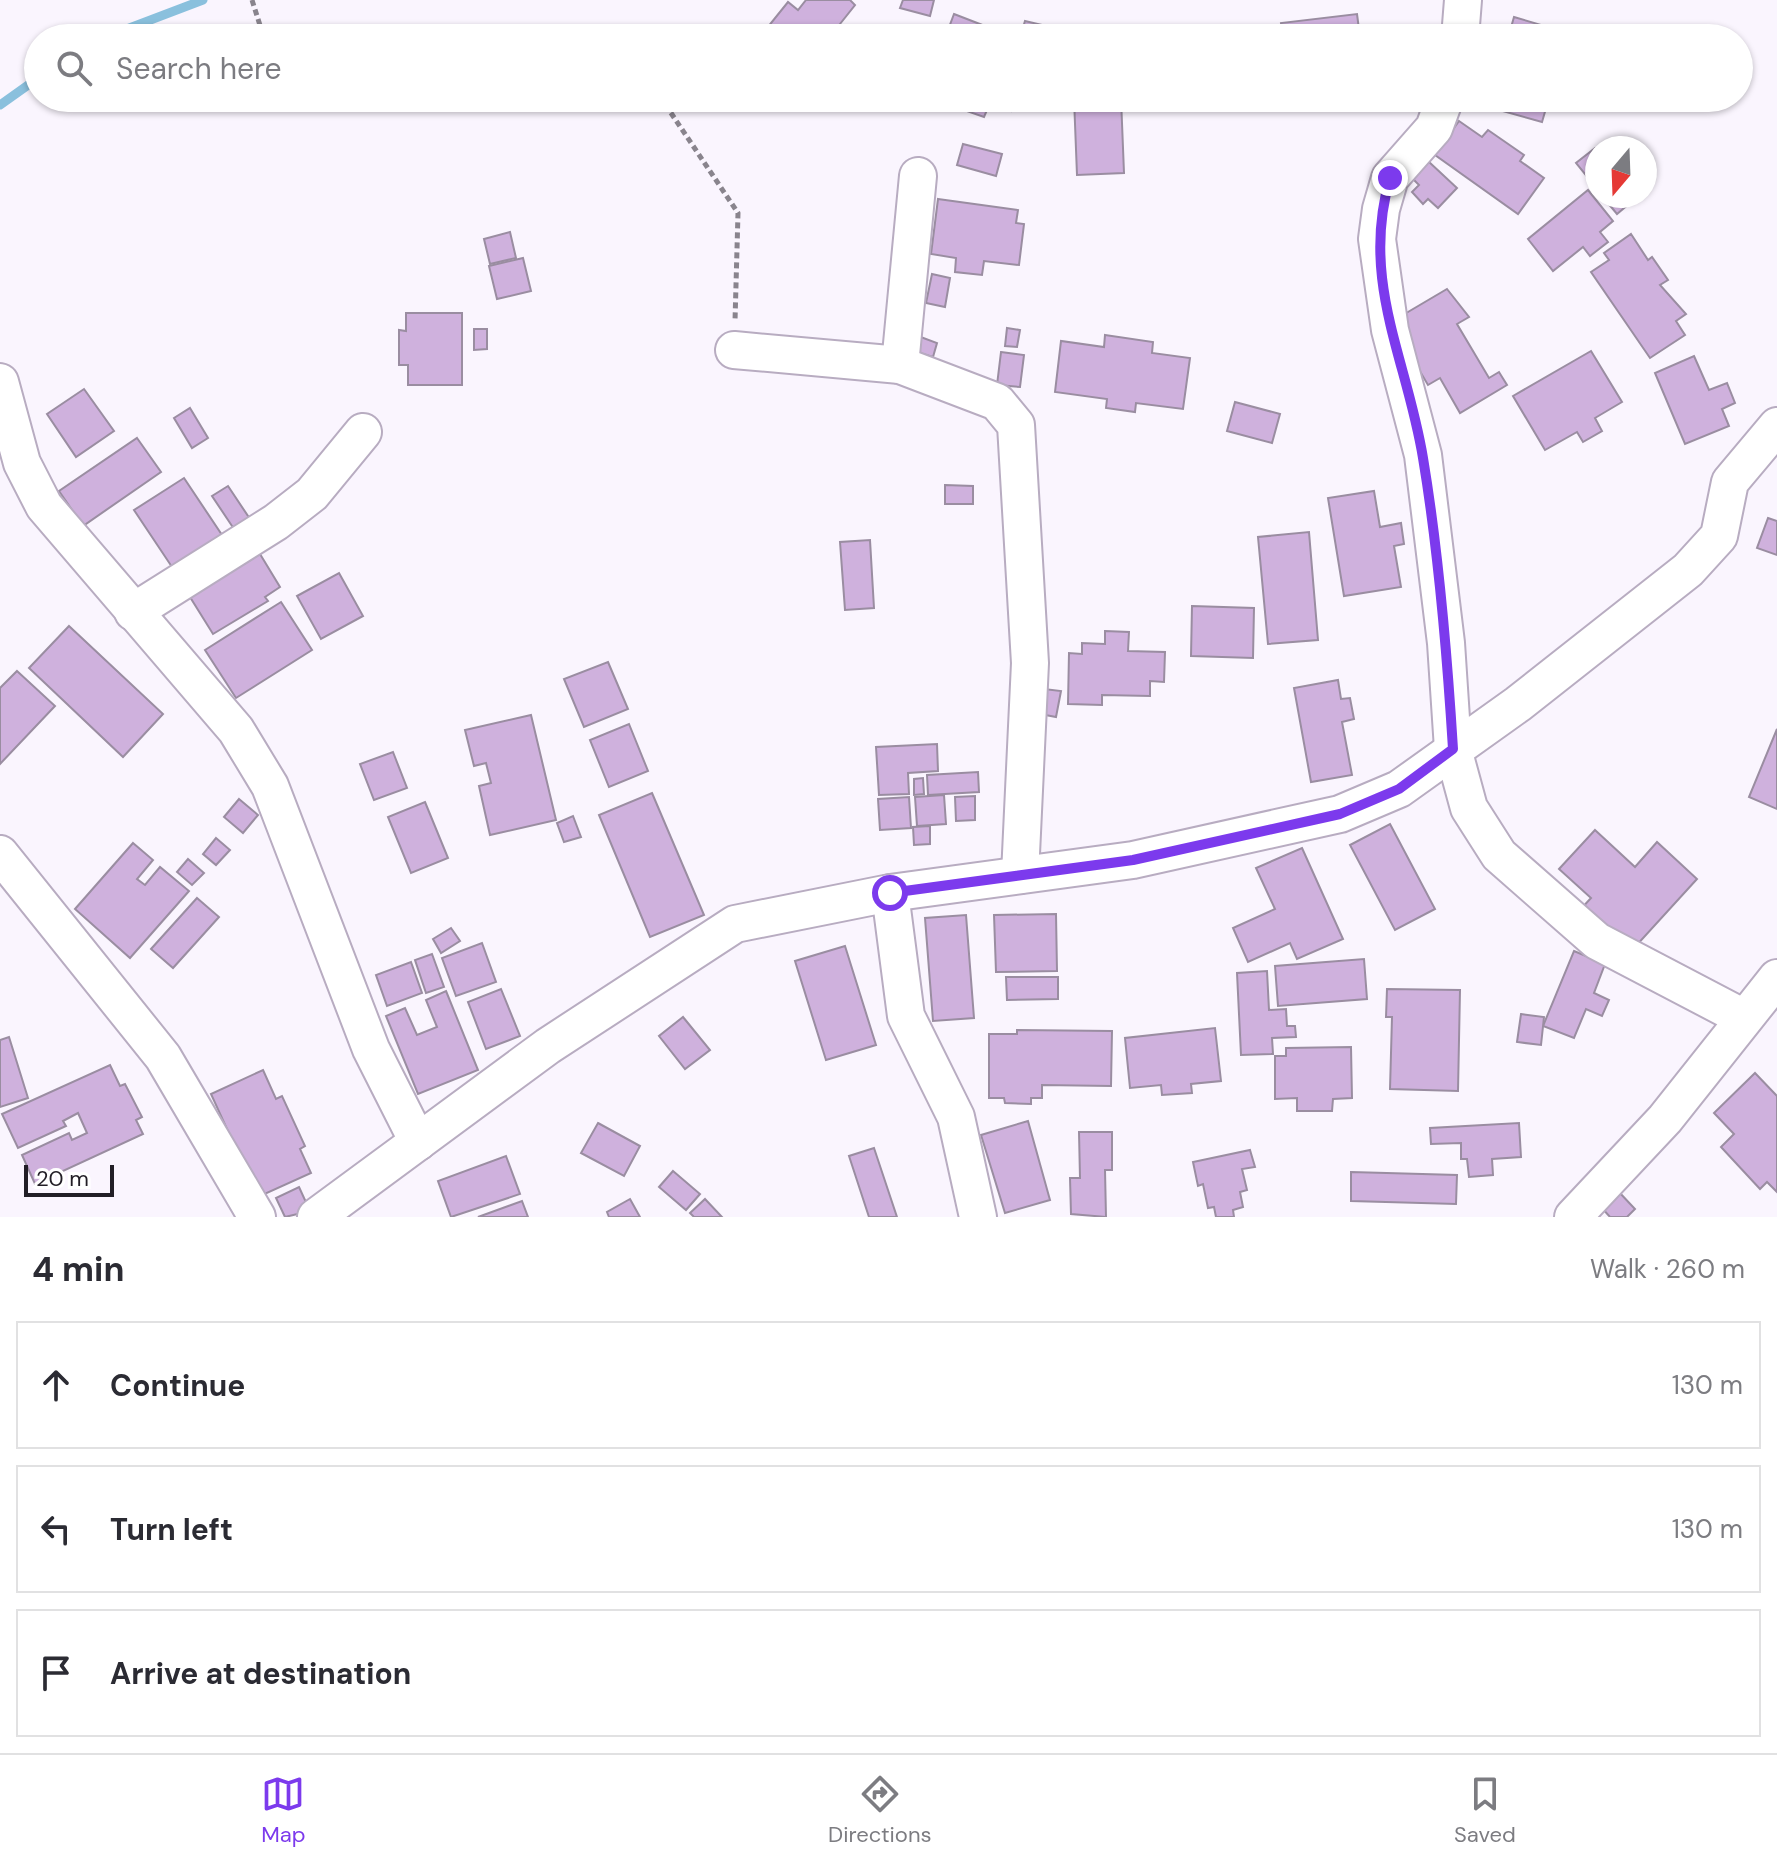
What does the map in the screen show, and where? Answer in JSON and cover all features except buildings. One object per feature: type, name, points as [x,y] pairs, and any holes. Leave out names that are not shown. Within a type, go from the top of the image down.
[{"type":"street","points":[[1461,24],[1463,0]]},
{"type":"street","points":[[1440,112],[1434,128],[1390,178],[1377,239],[1390,330],[1423,455],[1446,643],[1453,749],[1469,808],[1499,855],[1597,941],[1744,1018]]},
{"type":"street","points":[[900,365],[918,176]]},
{"type":"street","points":[[734,350],[900,365],[997,402],[1016,425],[1030,663],[1020,875]]},
{"type":"street","points":[[0,382],[22,463],[44,506],[236,730],[270,786],[365,1036],[418,1142]]},
{"type":"street","points":[[316,1217],[548,1046],[735,924],[890,893],[1133,860],[1340,814],[1399,789],[1518,704],[1688,570],[1719,536],[1730,482],[1777,426]]},
{"type":"street","points":[[133,612],[288,513],[312,494],[363,432]]},
{"type":"street","points":[[0,854],[163,1057],[257,1217]]},
{"type":"street","points":[[890,893],[906,1016],[956,1117],[978,1217]]},
{"type":"street","points":[[1573,1217],[1665,1119],[1777,978]]},
{"type":"path","points":[[252,0],[260,24]]},
{"type":"path","points":[[670,112],[738,213],[734,350]]},
{"type":"waterway","points":[[140,24],[203,0]]},
{"type":"waterway","points":[[0,105],[24,88]]},
{"type":"route","points":[[890,893],[1133,860],[1340,814],[1399,789],[1453,749],[1446,643],[1423,455],[1390,330],[1377,239],[1390,178]]}]
